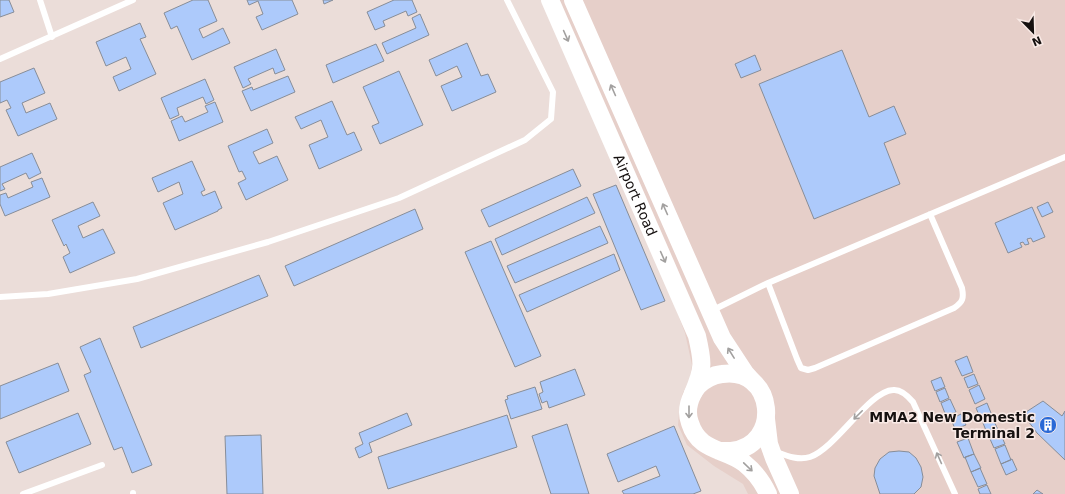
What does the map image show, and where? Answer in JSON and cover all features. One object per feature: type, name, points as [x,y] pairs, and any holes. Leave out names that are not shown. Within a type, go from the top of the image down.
[{"type":"main road","name":"Airport Road","points":[[550,0],[697,336],[702,359],[700,376],[693,393]]},
{"type":"main road","name":"Airport Road","points":[[573,0],[722,338],[732,356],[754,384]]},
{"type":"main road","points":[[768,494],[754,473],[743,462],[706,445],[695,435],[689,422],[688,407],[693,393],[702,382],[715,375],[729,373],[743,376],[754,384],[762,394],[766,406],[769,444],[790,494]]},
{"type":"main road","points":[[719,451],[732,451],[744,448],[754,441],[762,431],[766,419]]},
{"type":"lane","points":[[40,0],[52,37]]},
{"type":"lane","points":[[0,59],[133,0]]},
{"type":"lane","points":[[0,298],[48,294],[137,279],[268,242],[399,198],[525,140],[551,119],[553,92],[507,0]]},
{"type":"lane","points":[[710,312],[768,283],[1065,157]]},
{"type":"lane","points":[[768,283],[801,368],[808,370],[815,368],[961,304],[964,296],[962,288],[930,214]]},
{"type":"lane","points":[[771,450],[790,457],[800,458],[809,457],[818,453],[828,446],[871,402],[892,390],[901,391],[913,402],[955,494]]},
{"type":"lane","points":[[23,494],[102,465]]},
{"type":"shaded area","points":[[543,0],[1065,0],[1065,494],[748,494],[743,484],[714,466],[687,445],[678,425],[682,395],[690,378],[692,365],[685,333],[658,262]]},
{"type":"building","points":[[0,0],[9,0],[14,12],[0,17]]},
{"type":"building","points":[[193,0],[208,0],[217,21],[199,29],[203,38],[223,28],[230,43],[192,60],[177,26],[171,29],[164,13]]},
{"type":"building","points":[[247,0],[292,0],[298,14],[262,30],[256,17],[263,14],[258,1],[249,5]]},
{"type":"building","points":[[323,0],[333,0],[324,4]]},
{"type":"building","points":[[394,0],[412,0],[417,12],[408,16],[406,11],[383,21],[385,26],[375,30],[367,12]]},
{"type":"building","points":[[420,14],[429,35],[387,54],[382,43],[416,28],[412,18]]},
{"type":"building","points":[[140,23],[146,37],[140,39],[156,74],[119,91],[113,77],[131,69],[126,57],[106,66],[96,42]]},
{"type":"building","points":[[467,43],[481,76],[488,74],[496,92],[452,111],[441,86],[462,77],[457,66],[436,76],[429,60]]},
{"type":"building","points":[[376,44],[384,61],[333,83],[326,65]]},
{"type":"building","points":[[276,49],[285,70],[275,74],[273,68],[248,79],[251,84],[243,88],[234,67]]},
{"type":"building","points":[[842,50],[869,117],[894,106],[906,134],[884,143],[900,184],[814,219],[759,84]]},
{"type":"building","points":[[755,55],[761,70],[741,78],[735,64]]},
{"type":"building","points":[[34,68],[45,93],[22,103],[26,113],[50,103],[57,119],[18,136],[6,110],[11,108],[7,100],[0,103],[0,82]]},
{"type":"building","points":[[399,71],[423,125],[380,144],[372,126],[379,123],[363,87]]},
{"type":"building","points":[[288,76],[295,92],[251,111],[242,91],[252,87],[253,90]]},
{"type":"building","points":[[205,79],[214,100],[206,104],[203,97],[177,108],[179,115],[170,119],[161,98]]},
{"type":"building","points":[[332,101],[347,135],[354,132],[362,150],[319,169],[309,145],[328,137],[321,120],[301,129],[295,117]]},
{"type":"building","points":[[215,102],[223,122],[179,141],[171,121],[182,116],[185,122],[208,112],[205,106]]},
{"type":"building","points":[[267,129],[273,143],[253,152],[259,164],[277,156],[288,180],[246,200],[238,183],[246,179],[242,171],[239,172],[228,146]]},
{"type":"building","points":[[32,153],[41,173],[29,179],[26,173],[2,184],[5,189],[0,191],[0,167]]},
{"type":"building","points":[[192,161],[205,190],[201,192],[203,196],[215,191],[222,208],[175,230],[163,203],[183,194],[179,182],[158,192],[152,178]]},
{"type":"building","points":[[573,169],[581,186],[489,227],[481,210]]},
{"type":"building","points":[[42,178],[50,197],[5,216],[0,204],[0,195],[6,193],[8,198],[33,187],[31,182]]},
{"type":"building","points":[[616,185],[665,301],[641,310],[593,194]]},
{"type":"building","points":[[587,197],[595,213],[502,255],[495,239]]},
{"type":"building","points":[[93,202],[100,216],[78,226],[83,238],[103,229],[115,253],[70,273],[63,257],[70,253],[66,244],[64,246],[52,220]]},
{"type":"building","points":[[1048,202],[1053,212],[1042,217],[1037,207]]},
{"type":"building","points":[[1032,207],[1045,237],[1033,242],[1031,238],[1027,239],[1029,244],[1025,245],[1023,242],[1020,243],[1022,247],[1008,253],[995,223]]},
{"type":"building","points":[[415,209],[423,229],[294,286],[285,266]]},
{"type":"building","points":[[600,226],[608,243],[515,283],[507,266]]},
{"type":"building","points":[[491,241],[541,356],[515,367],[465,252]]},
{"type":"building","points":[[614,254],[620,270],[527,312],[519,295]]},
{"type":"building","points":[[259,275],[268,296],[141,348],[133,327]]},
{"type":"building","points":[[100,338],[152,465],[132,473],[122,447],[114,450],[84,375],[91,372],[80,347]]},
{"type":"building","points":[[967,356],[973,372],[962,376],[955,361]]},
{"type":"building","points":[[58,363],[69,391],[0,419],[0,386]]},
{"type":"building","points":[[575,369],[585,395],[549,408],[547,401],[542,403],[539,394],[543,392],[540,382]]},
{"type":"building","points":[[974,374],[978,384],[968,388],[964,378]]},
{"type":"building","points":[[941,377],[945,387],[935,391],[931,381]]},
{"type":"building","points":[[979,385],[985,399],[975,404],[969,390]]},
{"type":"building","points":[[535,387],[542,409],[511,419],[505,400],[508,399],[507,396]]},
{"type":"building","points":[[945,388],[949,398],[940,402],[936,392]]},
{"type":"building","points":[[950,399],[956,412],[946,416],[941,403]]},
{"type":"building","name":"MMA2 New Domestic Terminal 2","points":[[1043,401],[1062,416],[1065,411],[1065,460],[1037,433],[1023,414]]},
{"type":"building","points":[[987,403],[993,418],[982,422],[976,408]]},
{"type":"building","points":[[78,413],[91,444],[19,473],[6,442]]},
{"type":"building","points":[[407,413],[412,425],[369,443],[372,452],[359,458],[355,448],[363,444],[359,433]]},
{"type":"building","points":[[961,414],[966,425],[955,429],[951,419]]},
{"type":"building","points":[[507,415],[517,447],[388,489],[378,457]]},
{"type":"building","points":[[993,419],[1000,434],[989,438],[983,423]]},
{"type":"building","points":[[567,424],[589,494],[551,494],[532,436]]},
{"type":"building","points":[[674,426],[701,491],[693,494],[624,494],[622,491],[660,476],[656,466],[618,482],[607,454]]},
{"type":"building","points":[[261,435],[263,494],[227,494],[225,436]]},
{"type":"building","points":[[1001,435],[1005,444],[994,448],[990,439]]},
{"type":"building","points":[[968,438],[974,454],[964,458],[957,442]]},
{"type":"building","points":[[1005,445],[1011,460],[1001,464],[995,449]]},
{"type":"building","points":[[889,452],[909,452],[916,458],[921,467],[923,477],[921,487],[914,494],[880,494],[874,476],[875,468],[880,459]]},
{"type":"building","points":[[974,454],[981,468],[971,472],[965,457]]},
{"type":"building","points":[[1012,459],[1017,470],[1006,475],[1001,464]]},
{"type":"building","points":[[980,468],[987,484],[978,487],[971,472]]},
{"type":"building","points":[[987,485],[991,494],[980,494],[978,489]]},
{"type":"building","points":[[1037,490],[1043,494],[1033,494]]},
{"type":"place","name":"MMA2 New Domestic Terminal 2","points":[[1048,425]]}]
